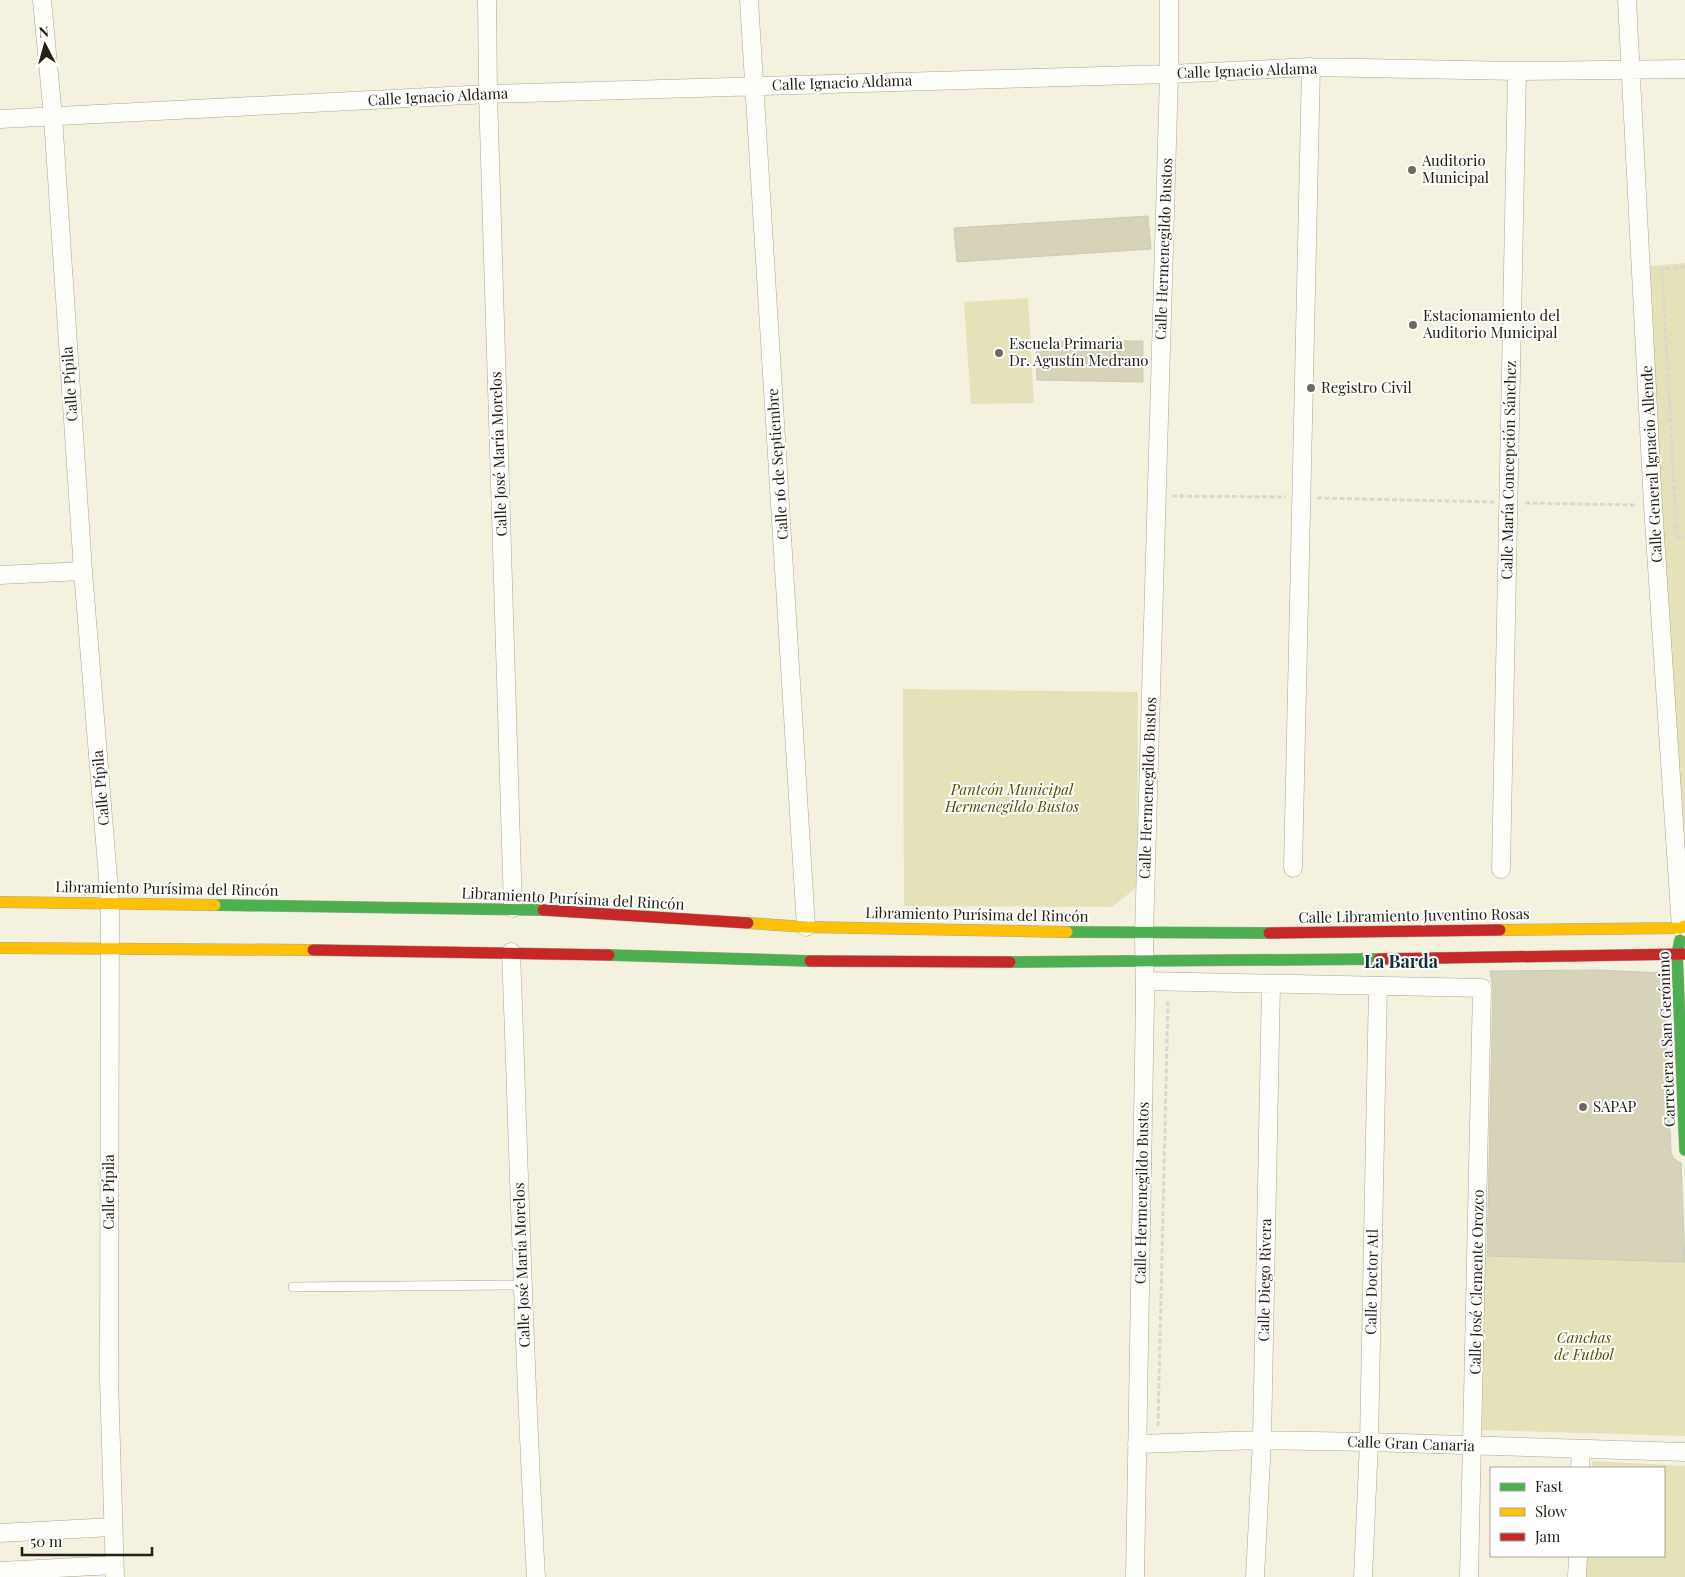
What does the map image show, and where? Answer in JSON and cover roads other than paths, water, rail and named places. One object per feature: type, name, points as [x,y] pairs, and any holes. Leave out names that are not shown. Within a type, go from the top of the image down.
[{"type":"main road","name":"Libramiento Purísima del Rincón","points":[[0,902],[513,908],[806,927],[1144,933]]},
{"type":"main road","name":"Calle Libramiento Juventino Rosas","points":[[1144,933],[1684,928]]},
{"type":"main road","name":"Carretera a San Gerónimo","points":[[1684,928],[1681,954],[1685,1150]]},
{"type":"main road","points":[[0,948],[511,952],[804,960],[1144,962],[1681,954]]},
{"type":"street","name":"Calle Pípila","points":[[42,0],[53,118],[82,571],[110,903],[109,1380],[114,1571]]},
{"type":"street","name":"Calle José María Morelos","points":[[487,0],[488,94],[513,908]]},
{"type":"street","name":"Calle 16 de Septiembre","points":[[749,0],[806,927]]},
{"type":"street","name":"Calle Hermenegildo Bustos","points":[[1135,1577],[1144,933],[1169,74],[1169,0]]},
{"type":"street","name":"Calle General Ignacio Allende","points":[[1627,0],[1653,506],[1684,928]]},
{"type":"street","name":"Calle Ignacio Aldama","points":[[0,119],[53,118],[488,94],[1169,74],[1311,67],[1516,71],[1685,69]]},
{"type":"street","points":[[1293,868],[1311,67]]},
{"type":"street","name":"Calle María Concepción Sánchez","points":[[1501,869],[1516,71]]},
{"type":"street","points":[[0,575],[82,571]]},
{"type":"street","name":"Calle José María Morelos","points":[[511,952],[523,1285],[524,1378],[536,1577]]},
{"type":"street","points":[[1144,982],[1378,986]]},
{"type":"street","name":"Calle Diego Rivera","points":[[1255,1577],[1262,1440],[1271,984]]},
{"type":"street","name":"Calle José Clemente Orozco","points":[[1378,986],[1482,988],[1474,1446],[1469,1577]]},
{"type":"street","name":"Calle Doctor Atl","points":[[1363,1577],[1369,1442],[1378,986]]},
{"type":"street","name":"Calle Gran Canaria","points":[[1137,1444],[1262,1440],[1685,1452]]},
{"type":"street","points":[[1580,1467],[1581,1449]]},
{"type":"street","points":[[0,1533],[113,1527]]},
{"type":"street","points":[[1577,1577],[1578,1557]]},
{"type":"street","points":[[0,1572],[114,1571]]},
{"type":"lane","points":[[292,1287],[523,1285]]},
{"type":"place","name":"Auditorio Municipal","points":[[1412,170]]},
{"type":"place","name":"Estacionamiento del Auditorio Municipal","points":[[1413,325]]},
{"type":"place","name":"Escuela Primaria Dr. Agustín Medrano","points":[[999,353]]},
{"type":"place","name":"Registro Civil","points":[[1311,388]]},
{"type":"place","name":"SAPAP","points":[[1583,1107]]},
{"type":"district","name":"La Barda","points":[[1401,962]]},
{"type":"park label","name":"Panteón Municipal Hermenegildo Bustos","points":[[1012,798]]},
{"type":"park label","name":"Canchas de Futbol","points":[[1584,1346]]}]
